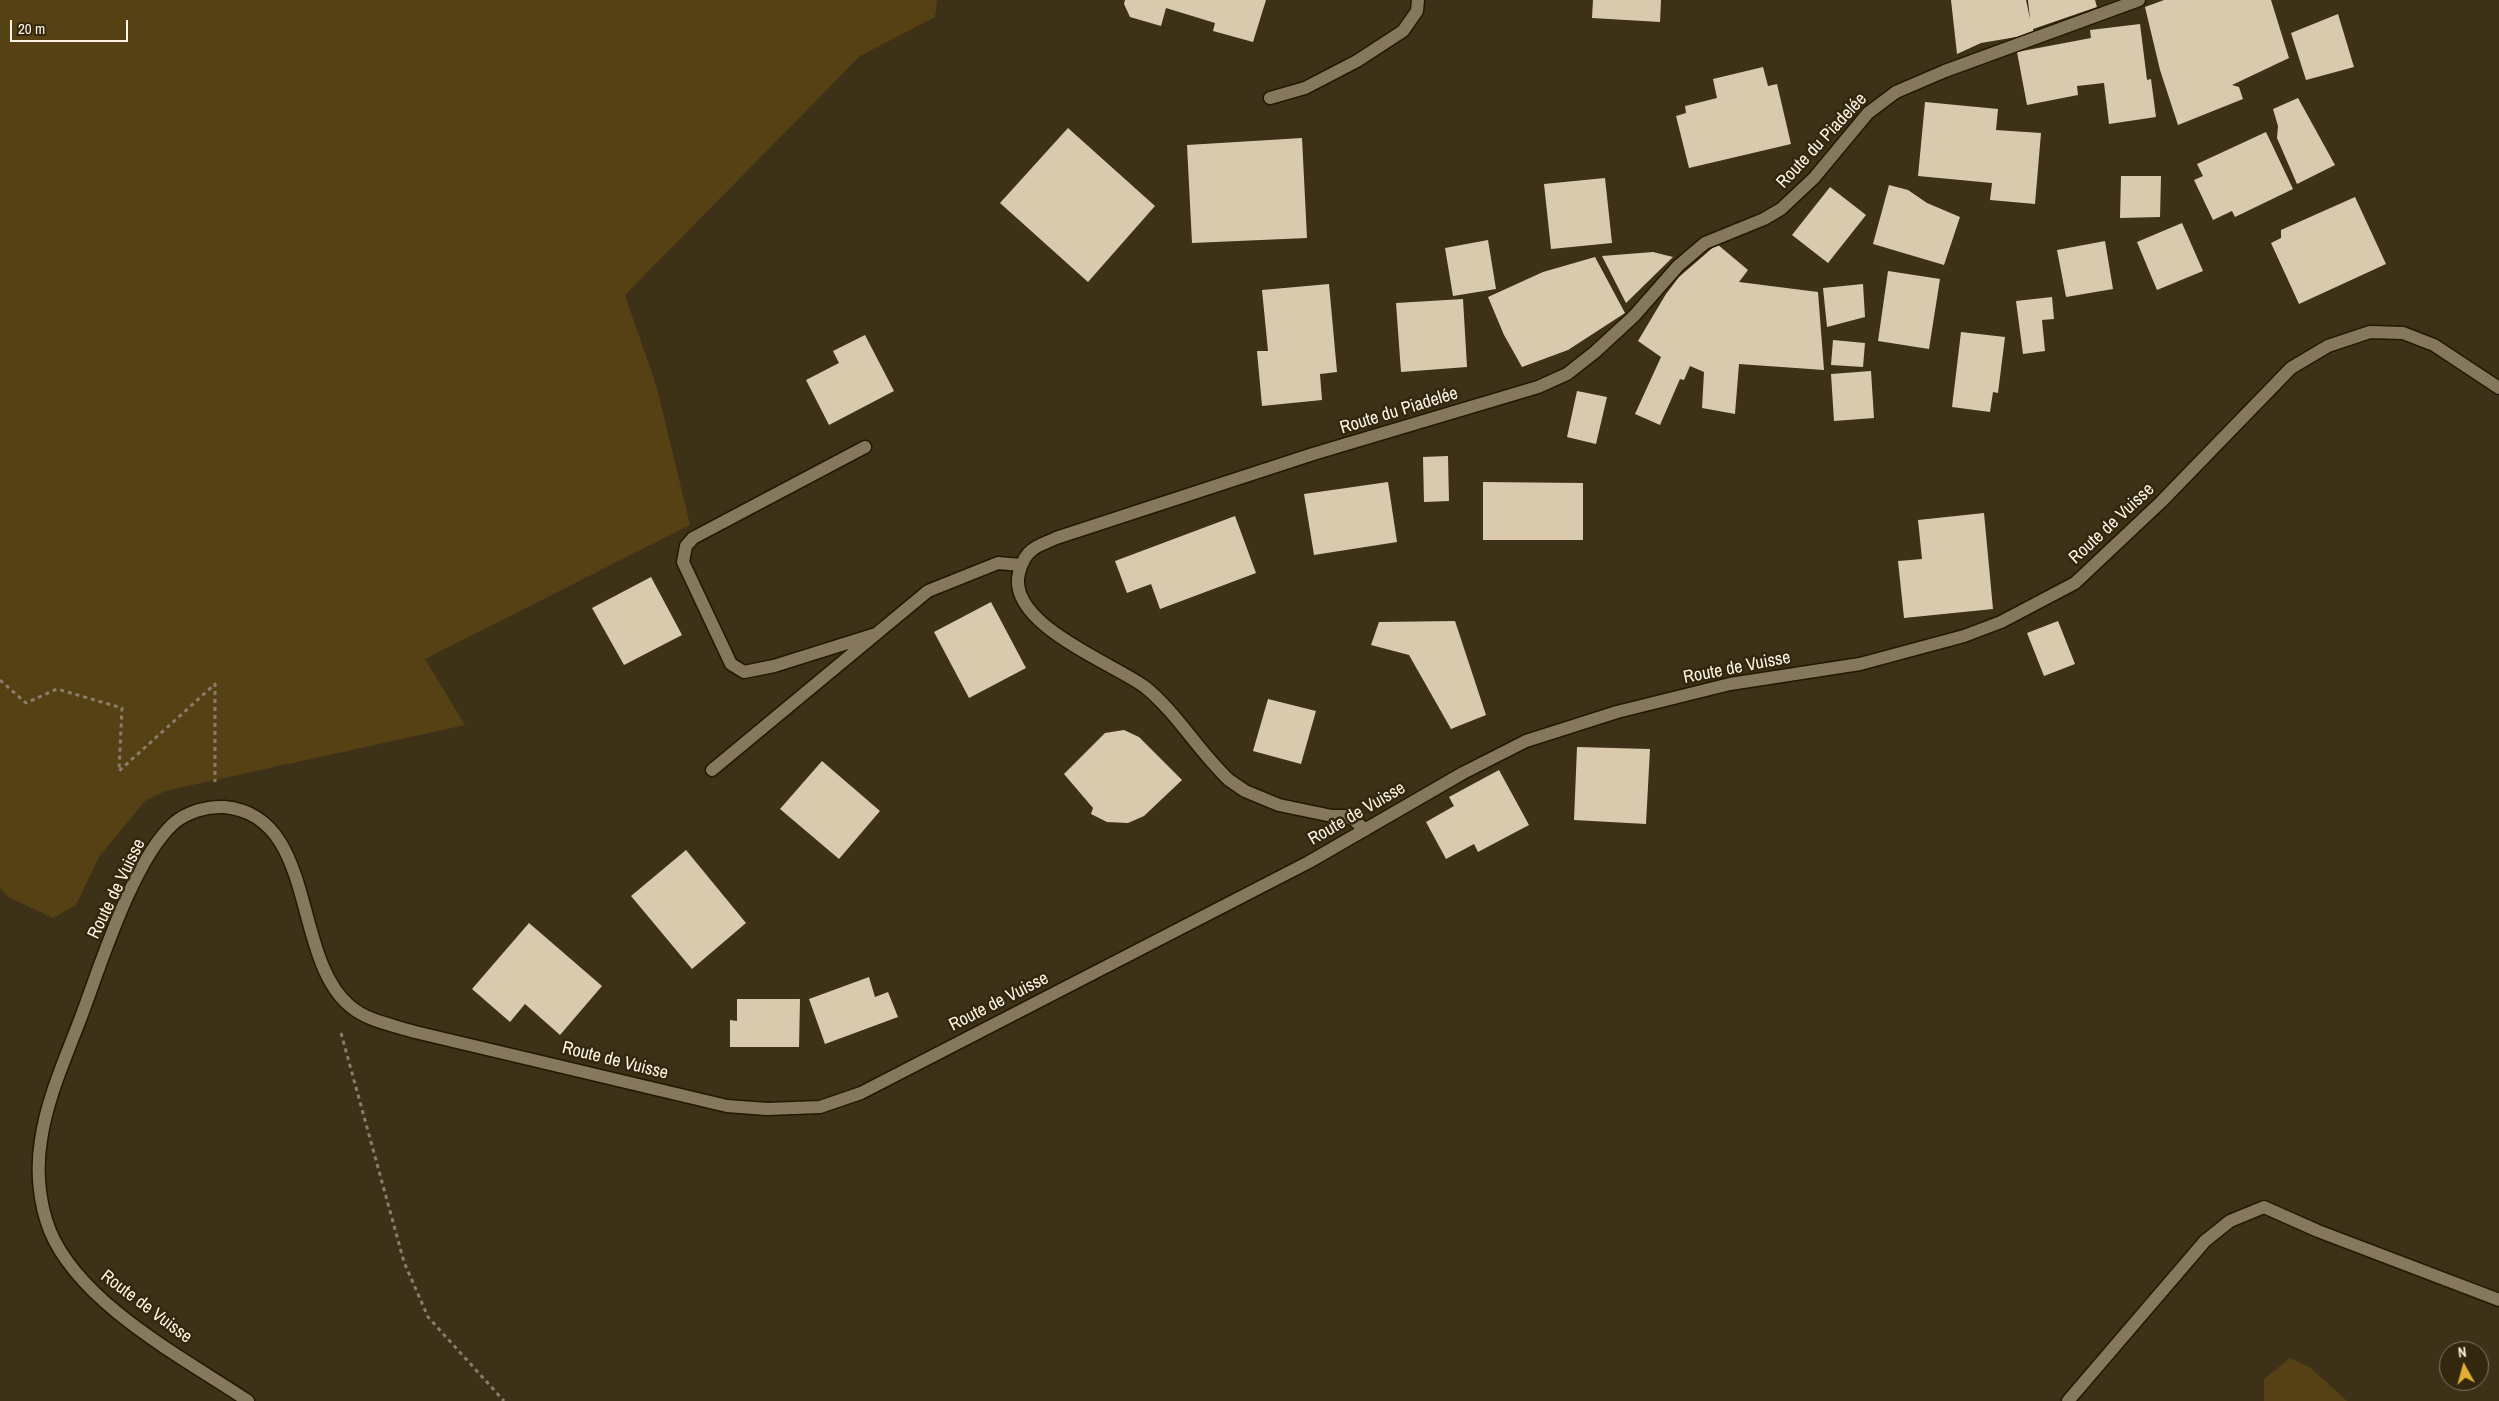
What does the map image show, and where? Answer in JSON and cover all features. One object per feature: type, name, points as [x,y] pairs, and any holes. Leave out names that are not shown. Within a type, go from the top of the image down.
[{"type":"street","points":[[1270,98],[1305,88],[1357,61],[1403,32],[1417,11],[1418,0]]},
{"type":"street","name":"Route du Piadelée","points":[[1021,565],[1032,550],[1056,538],[1313,454],[1538,387],[1567,374],[1595,352],[1634,316],[1678,266],[1705,243],[1764,219],[1781,209],[1814,178],[1868,113],[1896,92],[1945,71],[2139,0]]},
{"type":"street","name":"Route de Vuisse","points":[[248,1401],[111,1307],[74,1272],[50,1230],[40,1186],[40,1141],[51,1097],[101,964],[138,876],[160,839],[174,823],[193,812],[215,807],[242,810],[276,834],[291,866],[328,978],[347,1003],[374,1019],[415,1032],[694,1099],[747,1108],[820,1107],[861,1093],[1365,830],[1463,773],[1535,738],[1617,712],[1730,684],[1860,664],[1964,636],[2001,622],[2075,583],[2161,502],[2292,368],[2328,346],[2370,332],[2403,333],[2434,345],[2499,388]]},
{"type":"street","points":[[865,447],[693,538],[686,546],[683,562],[731,664],[744,672],[774,666],[876,634]]},
{"type":"street","points":[[712,770],[928,591],[998,563],[1021,565],[1018,579],[1023,601],[1034,616],[1050,630],[1145,688],[1215,768],[1229,780],[1245,791],[1278,805],[1332,816],[1346,816],[1354,820],[1365,830]]},
{"type":"street","points":[[2068,1401],[2205,1241],[2230,1221],[2264,1207],[2318,1231],[2499,1300]]},
{"type":"path","points":[[0,680],[26,704],[57,689],[122,708],[119,771],[215,684],[215,807]]},
{"type":"path","points":[[347,1003],[340,1037],[404,1262],[428,1317],[504,1401]]},
{"type":"shaded area","points":[[0,0],[937,0],[935,17],[860,56],[625,295],[657,388],[690,525],[425,659],[465,725],[165,791],[145,801],[99,857],[76,905],[53,918],[8,897],[0,888]]},
{"type":"shaded area","points":[[2290,1358],[2311,1368],[2347,1401],[2264,1401],[2264,1379]]},
{"type":"building","points":[[1125,0],[1266,0],[1253,42],[1213,31],[1215,23],[1166,8],[1161,26],[1130,17],[1124,4]]},
{"type":"building","points":[[1593,0],[1661,0],[1660,22],[1592,18]]},
{"type":"building","points":[[1951,0],[2026,0],[2030,19],[2028,0],[2095,0],[2097,7],[2033,29],[2034,34],[1981,43],[1957,54]]},
{"type":"building","points":[[2164,0],[2271,0],[2289,58],[2232,85],[2239,87],[2243,99],[2178,125],[2160,70],[2145,7]]},
{"type":"building","points":[[2338,14],[2354,67],[2306,80],[2291,33]]},
{"type":"building","points":[[2140,24],[2147,80],[2151,79],[2156,117],[2109,124],[2104,83],[2077,86],[2078,95],[2027,105],[2017,52],[2091,38],[2090,30]]},
{"type":"building","points":[[1763,67],[1768,86],[1777,84],[1791,144],[1689,168],[1676,116],[1686,113],[1685,106],[1717,98],[1713,79]]},
{"type":"building","points":[[2298,98],[2335,165],[2297,184],[2277,138],[2278,126],[2273,109]]},
{"type":"building","points":[[1925,102],[1998,109],[1996,130],[2041,133],[2035,204],[1990,200],[1992,183],[1918,176]]},
{"type":"building","points":[[1068,128],[1155,206],[1088,282],[1000,203]]},
{"type":"building","points":[[2266,132],[2293,189],[2235,217],[2232,211],[2213,220],[2194,180],[2203,176],[2197,164]]},
{"type":"building","points":[[1302,138],[1307,238],[1192,243],[1187,145]]},
{"type":"building","points":[[2121,176],[2161,176],[2160,217],[2120,218]]},
{"type":"building","points":[[1605,178],[1612,243],[1551,249],[1544,184]]},
{"type":"building","points":[[1889,185],[1908,190],[1927,203],[1960,217],[1944,265],[1873,244]]},
{"type":"building","points":[[1830,187],[1866,215],[1828,263],[1792,235]]},
{"type":"building","points":[[2355,197],[2386,264],[2299,304],[2271,243],[2281,238],[2281,230]]},
{"type":"building","points":[[2182,223],[2203,271],[2157,290],[2137,242]]},
{"type":"building","points":[[1488,240],[1496,289],[1453,296],[1445,248]]},
{"type":"building","points":[[2105,241],[2113,289],[2066,297],[2057,250]]},
{"type":"building","points":[[1717,244],[1748,270],[1739,282],[1818,292],[1824,370],[1739,364],[1735,414],[1702,408],[1704,372],[1690,366],[1684,380],[1680,379],[1660,425],[1635,414],[1661,357],[1638,341],[1666,294],[1679,277]]},
{"type":"building","points":[[1653,252],[1673,257],[1626,303],[1602,256]]},
{"type":"building","points":[[1595,257],[1625,313],[1568,350],[1522,367],[1504,335],[1488,297],[1543,272]]},
{"type":"building","points":[[1888,271],[1940,279],[1929,349],[1878,341]]},
{"type":"building","points":[[1329,284],[1337,372],[1320,374],[1322,400],[1262,406],[1257,351],[1268,351],[1262,290]]},
{"type":"building","points":[[1863,284],[1865,317],[1827,327],[1823,288]]},
{"type":"building","points":[[2052,297],[2054,319],[2042,320],[2045,351],[2023,354],[2016,301]]},
{"type":"building","points":[[1463,299],[1467,367],[1401,372],[1396,303]]},
{"type":"building","points":[[1961,332],[2005,337],[1998,393],[1993,392],[1990,412],[1952,407]]},
{"type":"building","points":[[865,335],[894,391],[829,425],[806,380],[839,363],[833,351]]},
{"type":"building","points":[[1833,340],[1865,343],[1863,367],[1831,365]]},
{"type":"building","points":[[1871,371],[1874,418],[1834,421],[1831,374]]},
{"type":"building","points":[[1577,391],[1607,397],[1596,444],[1567,437]]},
{"type":"building","points":[[1448,456],[1449,501],[1424,502],[1423,457]]},
{"type":"building","points":[[1388,482],[1397,542],[1314,555],[1304,494]]},
{"type":"building","points":[[1483,482],[1583,483],[1583,540],[1483,540]]},
{"type":"building","points":[[1984,513],[1993,609],[1904,618],[1898,561],[1922,559],[1918,520]]},
{"type":"building","points":[[1235,516],[1256,573],[1160,609],[1151,584],[1127,593],[1115,561]]},
{"type":"building","points":[[651,577],[682,635],[624,665],[592,608]]},
{"type":"building","points":[[991,602],[1026,668],[969,698],[934,632]]},
{"type":"building","points":[[1455,621],[1486,715],[1451,729],[1409,655],[1371,645],[1379,622]]},
{"type":"building","points":[[2058,621],[2075,664],[2044,676],[2027,633]]},
{"type":"building","points":[[1268,699],[1316,711],[1301,764],[1253,751]]},
{"type":"building","points":[[1124,730],[1139,737],[1182,780],[1144,816],[1128,823],[1107,822],[1091,814],[1093,808],[1064,774],[1105,733]]},
{"type":"building","points":[[1577,747],[1650,749],[1646,824],[1574,820]]},
{"type":"building","points":[[822,761],[880,811],[839,859],[780,809]]},
{"type":"building","points":[[1499,770],[1529,825],[1478,852],[1474,844],[1446,859],[1426,822],[1454,806],[1449,797]]},
{"type":"building","points":[[686,850],[746,923],[692,969],[631,896]]},
{"type":"building","points":[[529,923],[602,986],[560,1035],[525,1004],[510,1022],[472,989]]},
{"type":"building","points":[[869,977],[875,997],[888,992],[898,1017],[825,1044],[809,999]]},
{"type":"building","points":[[737,999],[800,999],[799,1047],[730,1047],[730,1020],[737,1021]]}]
